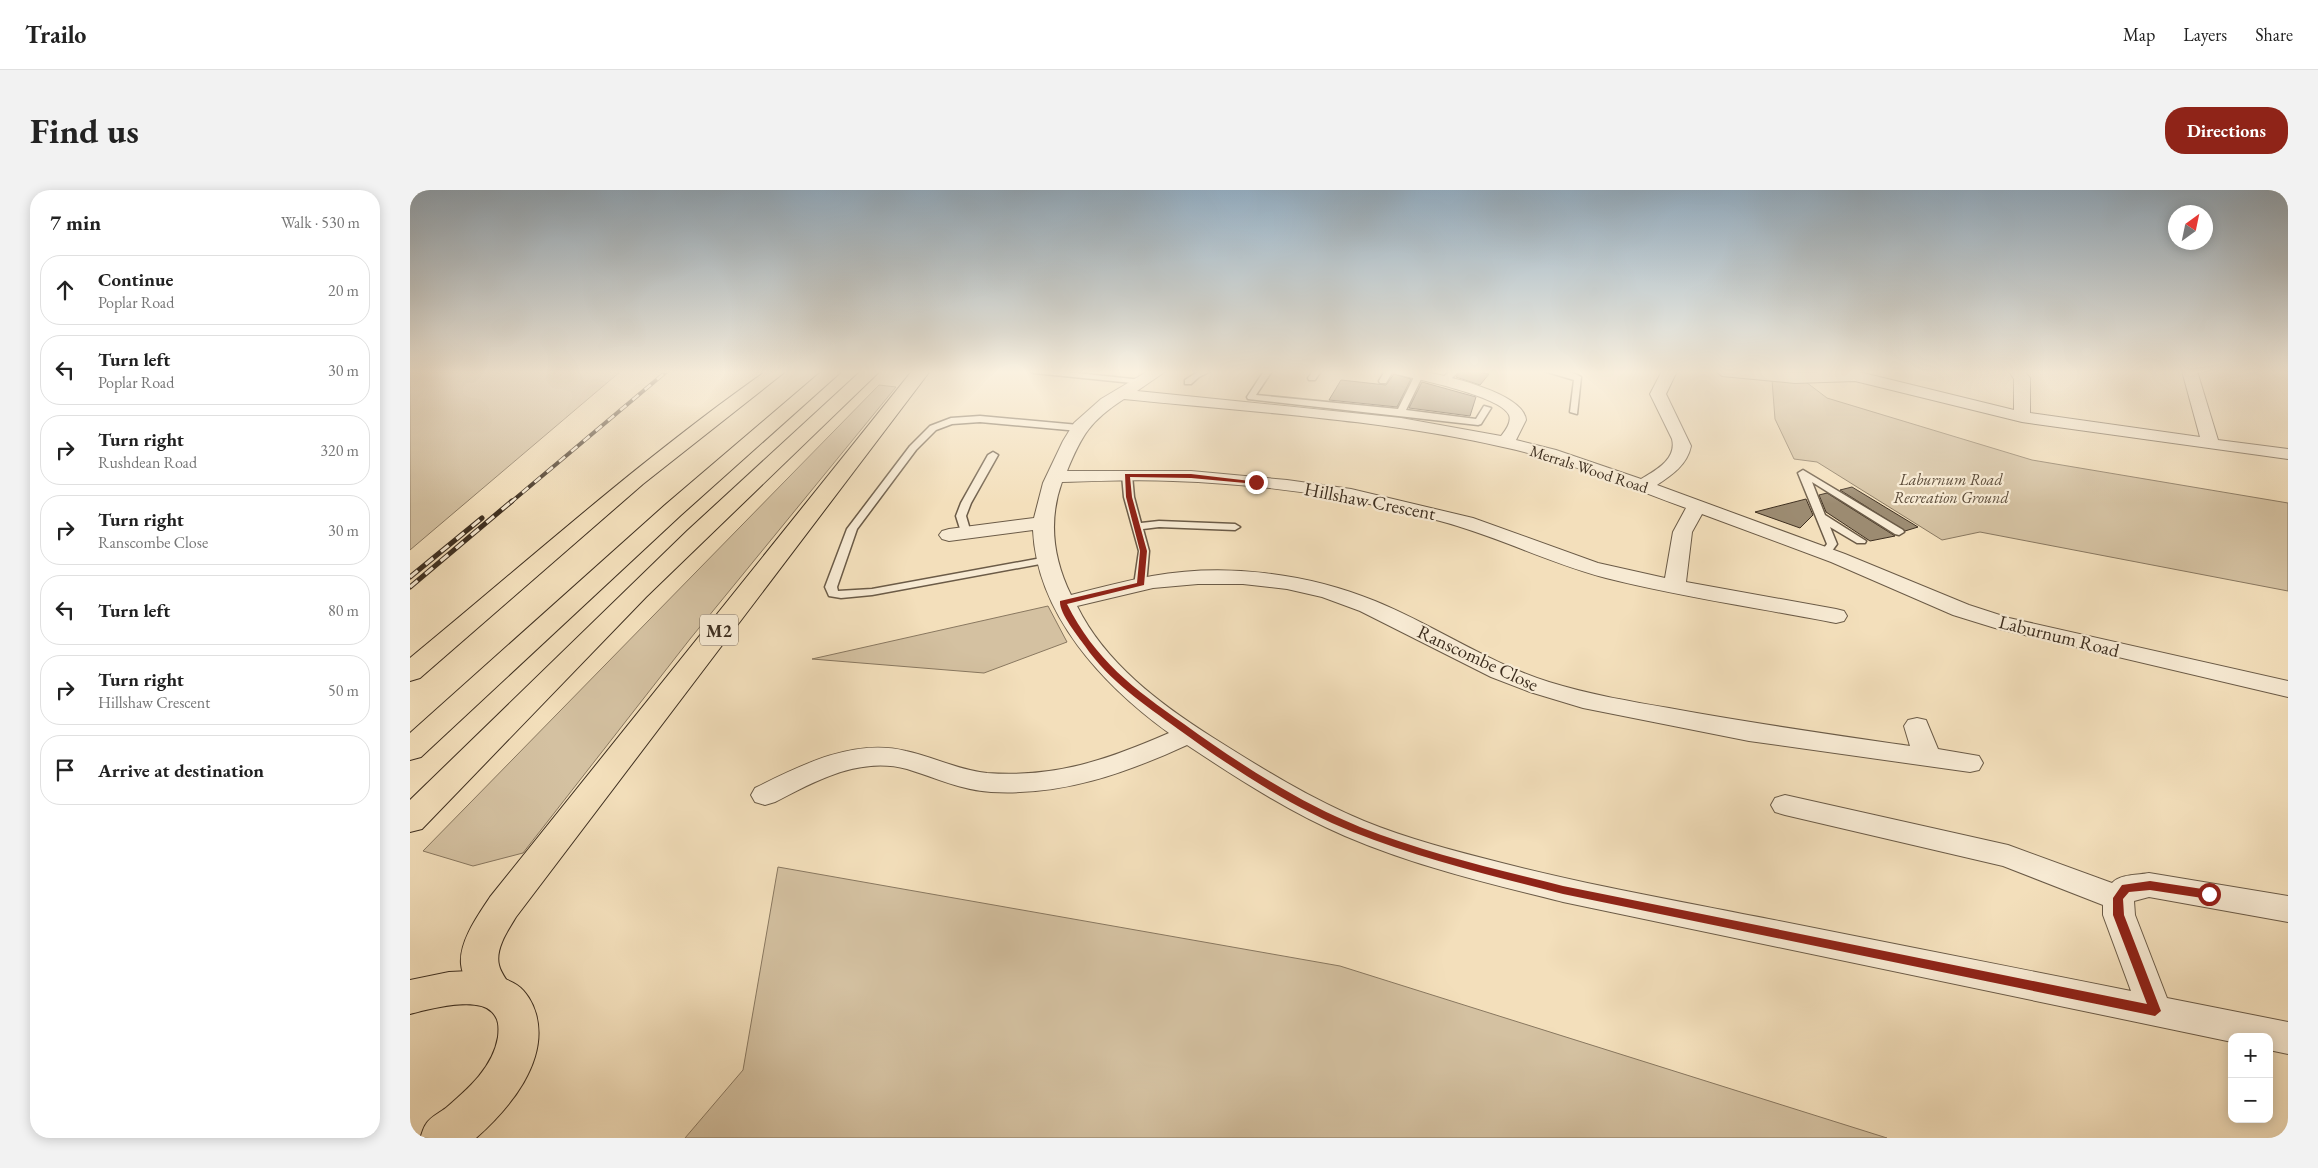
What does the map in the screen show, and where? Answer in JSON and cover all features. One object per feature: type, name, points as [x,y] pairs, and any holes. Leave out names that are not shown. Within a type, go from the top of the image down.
[{"type":"highway","points":[[410,672],[646,469],[715,415]]},
{"type":"highway","points":[[410,750],[673,510],[782,415]]},
{"type":"highway","points":[[410,820],[590,638],[735,498],[824,415]]},
{"type":"highway","name":"M2","points":[[493,990],[480,968],[480,958],[486,938],[503,907],[886,415]]},
{"type":"highway","points":[[410,998],[425,992],[463,986],[493,990],[512,1004],[521,1025],[516,1053],[498,1085],[467,1120],[442,1138]]},
{"type":"street","points":[[1093,415],[1079,428],[1055,477],[1044,504],[1042,523],[1047,560],[1072,622],[1096,656],[1129,689],[1218,753],[1309,807],[1364,832],[1476,868],[1563,890],[2288,1038]]},
{"type":"street","name":"Merrals Wood Road","points":[[1326,415],[1401,423],[1505,442],[1550,454],[1832,555]]},
{"type":"street","points":[[1505,442],[1515,428],[1517,415]]},
{"type":"street","points":[[1643,486],[1675,463],[1682,451],[1683,440],[1667,415]]},
{"type":"street","points":[[2015,415],[2068,425],[2288,454]]},
{"type":"street","points":[[2202,415],[2210,443]]},
{"type":"street","name":"Hillshaw Crescent","points":[[1055,477],[1191,476],[1256,482],[1376,499],[1464,521],[1499,532],[1570,560],[1611,572],[1836,616]]},
{"type":"street","points":[[1675,585],[1684,528],[1690,514],[1698,507]]},
{"type":"street","points":[[958,534],[1042,523]]},
{"type":"street","name":"Laburnum Road","points":[[1832,555],[1961,610],[2002,623],[2288,689]]},
{"type":"street","name":"Ranscombe Close","points":[[1063,602],[1140,585],[1198,578],[1243,578],[1287,583],[1328,592],[1368,606],[1499,672],[1539,687],[1592,702],[1749,732],[1970,763]]},
{"type":"street","points":[[1917,726],[1927,757]]},
{"type":"street","points":[[765,795],[807,773],[835,764],[868,758],[891,757],[913,762],[964,779],[1008,783],[1041,783],[1105,771],[1190,734]]},
{"type":"street","points":[[1785,805],[2008,856],[2118,898]]},
{"type":"street","points":[[2155,1011],[2119,915],[2118,898],[2126,888],[2150,886],[2288,909]]},
{"type":"lane","points":[[1426,415],[1478,422],[1482,415]]},
{"type":"lane","points":[[1047,560],[841,596],[832,594],[831,587],[852,529],[913,448],[933,428],[951,421],[970,419],[1079,428]]},
{"type":"lane","points":[[958,534],[961,516],[973,488],[993,455]]},
{"type":"lane","points":[[1832,555],[1832,544],[1803,473],[1899,532]]},
{"type":"lane","points":[[1127,475],[1129,497],[1144,551],[1140,585]]},
{"type":"lane","points":[[1821,517],[1861,541]]},
{"type":"lane","points":[[1136,527],[1159,524],[1235,527]]},
{"type":"green space","points":[[410,415],[569,415],[410,550]]},
{"type":"green space","points":[[849,415],[873,415],[690,639],[523,853],[473,866],[423,851]]},
{"type":"green space","name":"Laburnum Road Recreation Ground","points":[[1775,415],[1884,415],[2032,460],[2288,503],[2288,591],[1980,532],[1942,540],[1817,462],[1794,459]]},
{"type":"green space","points":[[1048,606],[1067,642],[984,673],[812,659]]},
{"type":"green space","points":[[778,867],[1340,966],[1887,1138],[685,1138],[743,1070]]},
{"type":"building","points":[[1852,487],[1918,527],[1905,531],[1840,490]]},
{"type":"building","points":[[1827,493],[1895,536],[1870,541],[1826,512],[1819,495]]},
{"type":"building","points":[[1806,499],[1813,515],[1800,528],[1755,512]]},
{"type":"railway","points":[[510,503],[614,415]]},
{"type":"railway","points":[[410,587],[512,501]]},
{"type":"railway","points":[[410,577],[482,518]]},
{"type":"route","points":[[1256,482],[1191,476],[1127,475],[1129,497],[1144,551],[1144,566],[1140,585],[1063,602],[1072,622],[1096,656],[1129,689],[1218,753],[1309,807],[1356,829],[1406,847],[1476,868],[1563,890],[2155,1011],[2119,915],[2118,898],[2126,888],[2150,886],[2209,894]]}]
